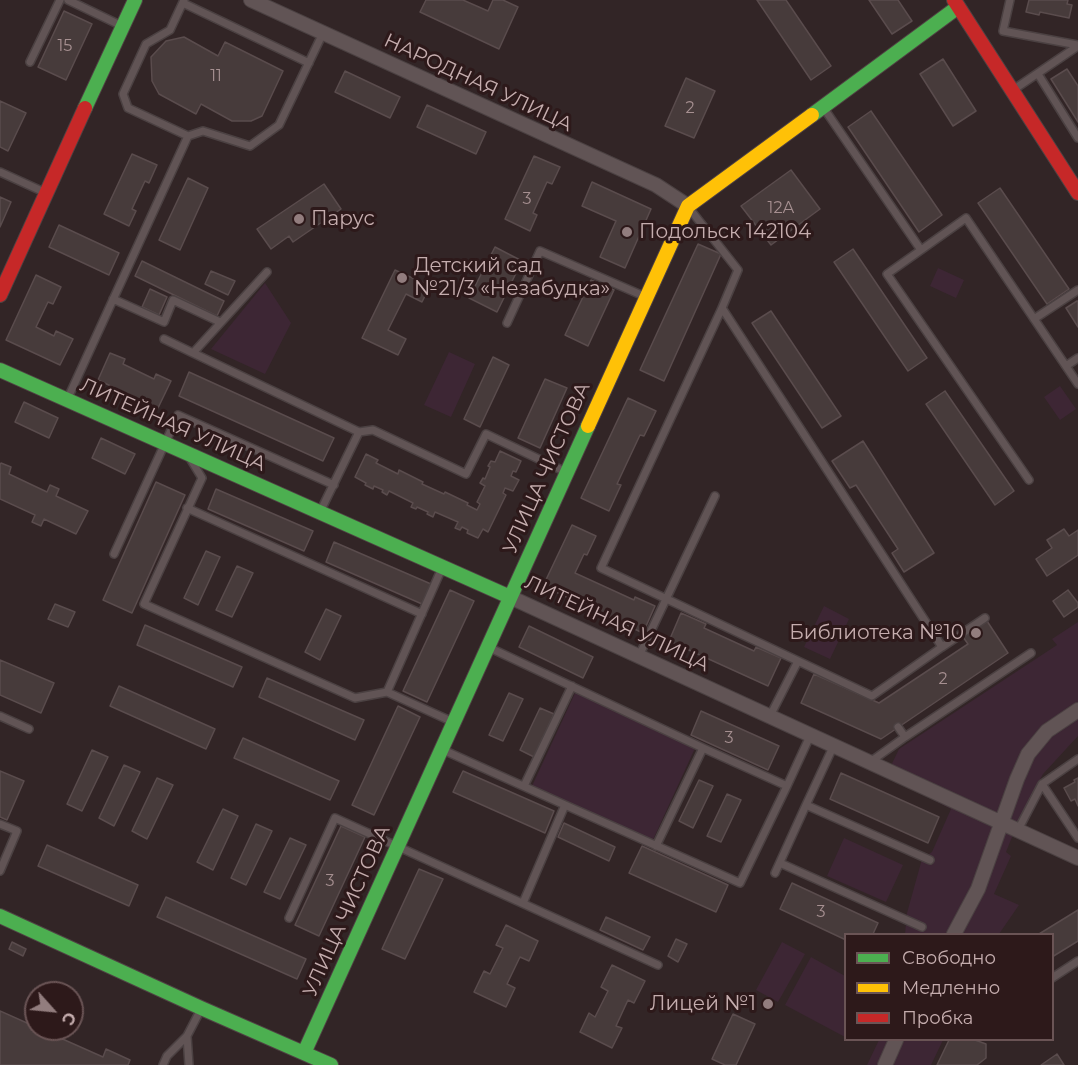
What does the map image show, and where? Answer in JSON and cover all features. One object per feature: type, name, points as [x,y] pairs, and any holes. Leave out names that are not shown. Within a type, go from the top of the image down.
[{"type":"street","points":[[0,294],[135,0]]},
{"type":"street","name":"НАРОДНАЯ УЛИЦА","points":[[250,0],[656,185],[688,206]]},
{"type":"street","points":[[956,4],[1078,193]]},
{"type":"street","name":"УЛИЦА ЧИСТОВА","points":[[304,1053],[688,206],[823,107],[956,4]]},
{"type":"street","name":"ЛИТЕЙНАЯ УЛИЦА","points":[[0,370],[510,597],[1078,858]]},
{"type":"street","points":[[955,933],[978,889],[1028,754],[1047,731],[1078,710]]},
{"type":"street","points":[[0,916],[331,1065]]},
{"type":"street","points":[[885,1065],[896,1041]]},
{"type":"lane","points":[[30,62],[60,0]]},
{"type":"lane","points":[[68,0],[123,26]]},
{"type":"lane","points":[[1010,0],[1003,31],[1078,45]]},
{"type":"lane","points":[[309,63],[183,2],[170,30],[146,44],[123,94],[128,108],[188,136],[203,131],[250,146],[279,125],[324,33]]},
{"type":"lane","points":[[1012,91],[1078,45]]},
{"type":"lane","points":[[1038,74],[1078,138]]},
{"type":"lane","points":[[823,107],[921,250]]},
{"type":"lane","points":[[67,400],[188,136]]},
{"type":"lane","points":[[0,172],[46,193]]},
{"type":"lane","points":[[688,206],[738,270],[601,568],[872,696],[985,618]]},
{"type":"lane","points":[[1029,480],[887,274],[966,218],[1078,384]]},
{"type":"lane","points":[[507,322],[540,251],[646,297]]},
{"type":"lane","points":[[193,353],[267,272]]},
{"type":"lane","points":[[1034,319],[1078,290]]},
{"type":"lane","points":[[113,299],[164,322],[173,300],[220,322]]},
{"type":"lane","points":[[722,308],[942,647]]},
{"type":"lane","points":[[164,339],[359,432],[373,430],[466,474],[486,434],[566,472]]},
{"type":"lane","points":[[1066,366],[1078,358]]},
{"type":"lane","points":[[114,554],[178,415],[334,485]]},
{"type":"lane","points":[[320,512],[359,432]]},
{"type":"lane","points":[[187,453],[202,478],[144,604],[355,698],[387,692],[453,722]]},
{"type":"lane","points":[[639,656],[715,496]]},
{"type":"lane","points":[[187,508],[422,614]]},
{"type":"lane","points":[[387,692],[443,567]]},
{"type":"lane","points":[[488,646],[787,786]]},
{"type":"lane","points":[[870,762],[1031,653]]},
{"type":"lane","points":[[770,716],[798,661]]},
{"type":"lane","points":[[525,786],[572,686]]},
{"type":"lane","points":[[875,693],[881,702]]},
{"type":"lane","points":[[0,716],[29,729]]},
{"type":"lane","points":[[898,727],[905,737]]},
{"type":"lane","points":[[441,749],[740,883],[811,734]]},
{"type":"lane","points":[[775,873],[834,745]]},
{"type":"lane","points":[[656,846],[703,748]]},
{"type":"lane","points":[[1018,830],[1042,784],[1078,759]]},
{"type":"lane","points":[[1042,784],[1078,838]]},
{"type":"lane","points":[[524,903],[565,805]]},
{"type":"lane","points":[[806,805],[930,860]]},
{"type":"lane","points":[[289,918],[335,818],[658,964]]},
{"type":"lane","points":[[0,824],[17,831],[0,871]]},
{"type":"lane","points":[[780,863],[922,927]]},
{"type":"lane","points":[[1054,977],[1078,961]]},
{"type":"lane","points":[[163,1065],[167,1056],[187,1036],[201,1008]]},
{"type":"lane","points":[[187,1036],[189,1065]]},
{"type":"shaded area","points":[[938,268],[964,280],[956,298],[930,286]]},
{"type":"shaded area","points":[[265,283],[291,323],[265,374],[211,349]]},
{"type":"shaded area","points":[[449,352],[475,364],[451,417],[424,405]]},
{"type":"shaded area","points":[[1060,386],[1076,409],[1060,420],[1044,397]]},
{"type":"shaded area","points":[[824,606],[849,619],[830,659],[804,647]]},
{"type":"shaded area","points":[[1078,622],[1078,736],[1043,774],[1020,817],[1006,852],[1011,856],[994,894],[1019,905],[1000,933],[905,933],[907,913],[922,859],[932,852],[951,809],[886,776],[899,749],[1057,645],[1052,639]]},
{"type":"shaded area","points":[[576,691],[696,746],[652,842],[532,786]]},
{"type":"shaded area","points":[[844,838],[903,865],[886,902],[827,876]]},
{"type":"shaded area","points":[[782,942],[805,954],[778,1002],[756,990]]},
{"type":"shaded area","points":[[811,957],[844,975],[844,1036],[785,1005]]},
{"type":"shaded area","points":[[879,1041],[943,1041],[931,1065],[867,1065]]},
{"type":"building","points":[[426,0],[463,0],[488,11],[493,0],[503,0],[518,7],[499,49],[420,12]]},
{"type":"building","points":[[757,0],[786,0],[831,66],[811,80]]},
{"type":"building","points":[[869,0],[898,0],[912,21],[892,34]]},
{"type":"building","points":[[1029,0],[1068,0],[1067,4],[1072,5],[1069,18],[1040,12],[1039,15],[1026,12]]},
{"type":"building","points":[[64,11],[92,24],[66,80],[38,67]]},
{"type":"building","points":[[184,37],[218,56],[225,42],[283,71],[262,116],[251,121],[232,121],[201,104],[196,114],[159,94],[152,81],[151,57],[166,41]]},
{"type":"building","points":[[943,59],[976,111],[953,126],[920,74]]},
{"type":"building","points":[[1067,69],[1078,86],[1078,122],[1051,79]]},
{"type":"building","points":[[345,71],[400,97],[390,118],[335,92]]},
{"type":"building","points":[[686,78],[715,91],[694,138],[665,126]]},
{"type":"building","points":[[0,101],[26,113],[8,151],[0,147]]},
{"type":"building","points":[[427,105],[486,132],[476,154],[417,127]]},
{"type":"building","points":[[871,111],[942,215],[919,232],[848,127]]},
{"type":"building","points":[[132,154],[157,165],[149,183],[145,181],[132,209],[136,211],[129,226],[104,214]]},
{"type":"building","points":[[534,156],[560,167],[552,184],[547,182],[533,213],[537,215],[530,231],[505,219]]},
{"type":"building","points":[[791,170],[820,209],[771,245],[741,206]]},
{"type":"building","points":[[188,178],[208,188],[180,250],[159,240]]},
{"type":"building","points":[[592,182],[651,209],[625,268],[600,257],[616,221],[582,206]]},
{"type":"building","name":"Парус","points":[[324,184],[341,209],[293,242],[289,236],[271,249],[257,229]]},
{"type":"building","points":[[1000,188],[1069,289],[1047,304],[978,203]]},
{"type":"building","points":[[0,197],[11,202],[0,227]]},
{"type":"building","points":[[59,225],[119,253],[109,275],[49,247]]},
{"type":"building","points":[[698,244],[721,254],[664,381],[640,370]]},
{"type":"building","points":[[495,247],[522,261],[497,312],[469,298]]},
{"type":"building","points":[[853,249],[927,358],[908,371],[834,262]]},
{"type":"building","points":[[142,261],[224,301],[217,316],[135,276]]},
{"type":"building","points":[[395,270],[430,286],[422,302],[406,294],[388,330],[406,339],[398,355],[362,338]]},
{"type":"building","points":[[211,271],[235,281],[228,295],[205,284]]},
{"type":"building","points":[[36,275],[61,287],[53,304],[48,302],[36,327],[54,336],[56,331],[73,339],[60,365],[6,340]]},
{"type":"building","points":[[591,280],[614,290],[588,346],[565,335]]},
{"type":"building","points":[[150,289],[167,297],[159,315],[142,307]]},
{"type":"building","points":[[1078,301],[1078,327],[1066,308]]},
{"type":"building","points":[[771,311],[841,416],[822,428],[752,323]]},
{"type":"building","points":[[110,353],[125,359],[123,364],[154,379],[156,374],[171,381],[158,408],[98,380]]},
{"type":"building","points":[[493,357],[509,365],[480,427],[464,419]]},
{"type":"building","points":[[189,372],[334,438],[323,461],[179,396]]},
{"type":"building","points":[[545,379],[567,388],[540,448],[518,438]]},
{"type":"building","points":[[945,391],[1014,491],[995,505],[926,404]]},
{"type":"building","points":[[628,398],[656,411],[644,436],[640,435],[617,484],[621,485],[609,511],[581,498]]},
{"type":"building","points":[[24,402],[58,418],[49,438],[15,422]]},
{"type":"building","points":[[101,438],[135,454],[125,474],[92,458]]},
{"type":"building","points":[[863,441],[934,553],[904,572],[892,553],[898,549],[856,485],[850,488],[832,461]]},
{"type":"building","points":[[500,451],[521,461],[516,472],[513,471],[511,476],[519,480],[513,491],[505,488],[503,493],[506,495],[488,532],[483,529],[478,538],[467,533],[468,530],[462,527],[460,530],[455,528],[458,522],[435,512],[433,517],[417,507],[416,509],[411,507],[413,503],[389,491],[387,495],[382,492],[383,490],[374,486],[373,489],[355,477],[366,454],[378,460],[376,463],[398,474],[399,470],[423,482],[422,484],[468,503],[467,505],[477,510],[480,504],[477,502],[485,486],[480,483],[483,478],[485,479],[491,461],[495,462]]},
{"type":"building","points":[[1,463],[11,467],[9,474],[47,492],[50,485],[59,489],[56,496],[88,511],[76,534],[44,519],[41,526],[32,522],[35,515],[0,499]]},
{"type":"building","points":[[156,482],[185,495],[132,613],[103,600]]},
{"type":"building","points":[[216,489],[313,531],[304,551],[208,509]]},
{"type":"building","points":[[572,525],[596,536],[575,573],[634,600],[635,597],[655,606],[643,633],[543,586]]},
{"type":"building","points":[[1064,529],[1069,536],[1078,530],[1078,555],[1047,576],[1036,559],[1052,548],[1047,540]]},
{"type":"building","points":[[334,542],[431,584],[422,604],[326,562]]},
{"type":"building","points":[[206,551],[220,557],[198,605],[184,598]]},
{"type":"building","points":[[237,566],[253,573],[232,617],[216,610]]},
{"type":"building","points":[[450,590],[474,601],[427,702],[403,691]]},
{"type":"building","points":[[1068,590],[1078,603],[1078,607],[1064,617],[1053,601]]},
{"type":"building","points":[[55,604],[75,612],[68,627],[48,619]]},
{"type":"building","points":[[326,609],[341,616],[320,660],[305,652]]},
{"type":"building","points":[[681,613],[706,624],[704,628],[754,651],[756,647],[781,658],[768,686],[669,641]]},
{"type":"building","points":[[987,621],[1008,653],[881,739],[801,703],[814,674],[879,703],[968,644],[963,637]]},
{"type":"building","points":[[145,625],[242,667],[233,687],[137,645]]},
{"type":"building","points":[[529,626],[593,657],[583,678],[519,647]]},
{"type":"building","points":[[0,660],[54,683],[41,713],[0,695]]},
{"type":"building","points":[[267,678],[364,720],[355,740],[259,697]]},
{"type":"building","points":[[119,686],[215,729],[206,749],[110,706]]},
{"type":"building","points":[[509,693],[523,699],[503,741],[489,735]]},
{"type":"building","points":[[398,706],[420,717],[374,815],[352,805]]},
{"type":"building","points":[[540,708],[554,714],[534,757],[520,750]]},
{"type":"building","points":[[701,711],[779,746],[768,770],[691,735]]},
{"type":"building","points":[[243,738],[339,781],[330,800],[234,758]]},
{"type":"building","points":[[92,750],[108,757],[82,811],[67,804]]},
{"type":"building","points":[[124,765],[140,772],[114,826],[99,818]]},
{"type":"building","points":[[0,771],[24,781],[7,820],[0,817]]},
{"type":"building","points":[[463,771],[554,811],[545,833],[453,792]]},
{"type":"building","points":[[841,773],[939,817],[928,843],[830,799]]},
{"type":"building","points":[[157,778],[173,785],[147,839],[132,831]]},
{"type":"building","points":[[1078,778],[1078,806],[1075,799],[1071,801],[1064,788]]},
{"type":"building","points":[[699,780],[713,786],[693,828],[679,821]]},
{"type":"building","points":[[727,794],[741,800],[721,842],[707,836]]},
{"type":"building","points":[[223,809],[238,816],[213,870],[197,862]]},
{"type":"building","points":[[564,823],[615,847],[609,861],[558,837]]},
{"type":"building","points":[[256,824],[272,831],[246,885],[231,878]]},
{"type":"building","points":[[341,826],[365,837],[319,936],[295,925]]},
{"type":"building","points":[[290,838],[306,845],[280,899],[264,892]]},
{"type":"building","points":[[47,845],[138,885],[129,906],[38,866]]},
{"type":"building","points":[[642,846],[728,885],[716,912],[629,873]]},
{"type":"building","points":[[419,869],[443,879],[405,959],[382,949]]},
{"type":"building","points":[[792,883],[878,923],[873,933],[844,933],[844,939],[780,909]]},
{"type":"building","points":[[166,897],[306,959],[297,979],[157,917]]},
{"type":"building","points":[[1078,910],[1078,941],[1054,956],[1054,933],[1041,933]]},
{"type":"building","points":[[606,917],[650,937],[643,950],[600,930]]},
{"type":"building","points":[[506,925],[538,941],[529,961],[520,957],[507,984],[515,988],[506,1007],[474,992],[484,971],[490,974],[503,948],[496,945]]},
{"type":"building","points":[[676,939],[687,944],[678,962],[668,956]]},
{"type":"building","points":[[12,942],[26,949],[23,956],[9,949]]},
{"type":"building","points":[[612,965],[645,981],[634,1003],[628,1000],[616,1026],[622,1028],[612,1048],[580,1032],[589,1013],[595,1017],[608,991],[601,987]]},
{"type":"building","points":[[0,1011],[24,1022],[24,1041],[67,1041],[103,1057],[106,1049],[130,1060],[128,1065],[0,1065]]},
{"type":"building","points":[[733,1014],[755,1024],[736,1065],[725,1065],[712,1059]]},
{"type":"building","points":[[949,1041],[978,1041],[986,1044],[986,1058],[977,1065],[937,1065]]},
{"type":"building","points":[[1057,1054],[1064,1065],[1041,1065]]},
{"type":"traffic: fast","points":[[85,108],[135,0]]},
{"type":"traffic: fast","points":[[812,115],[958,7]]},
{"type":"traffic: fast","points":[[0,370],[510,597]]},
{"type":"traffic: fast","points":[[304,1053],[588,426]]},
{"type":"traffic: fast","points":[[0,916],[331,1065]]},
{"type":"traffic: slow","points":[[588,426],[688,206],[812,115]]},
{"type":"traffic: jam","points":[[954,0],[1078,193]]},
{"type":"traffic: jam","points":[[0,295],[85,108]]},
{"type":"place","name":"Парус","points":[[299,219]]},
{"type":"place","name":"Подольск 142104","points":[[627,232]]},
{"type":"place","name":"Детский сад №21/3 «Незабудка»","points":[[402,278]]},
{"type":"place","name":"Библиотека №10","points":[[976,633]]},
{"type":"place","name":"Лицей №1","points":[[768,1004]]}]
